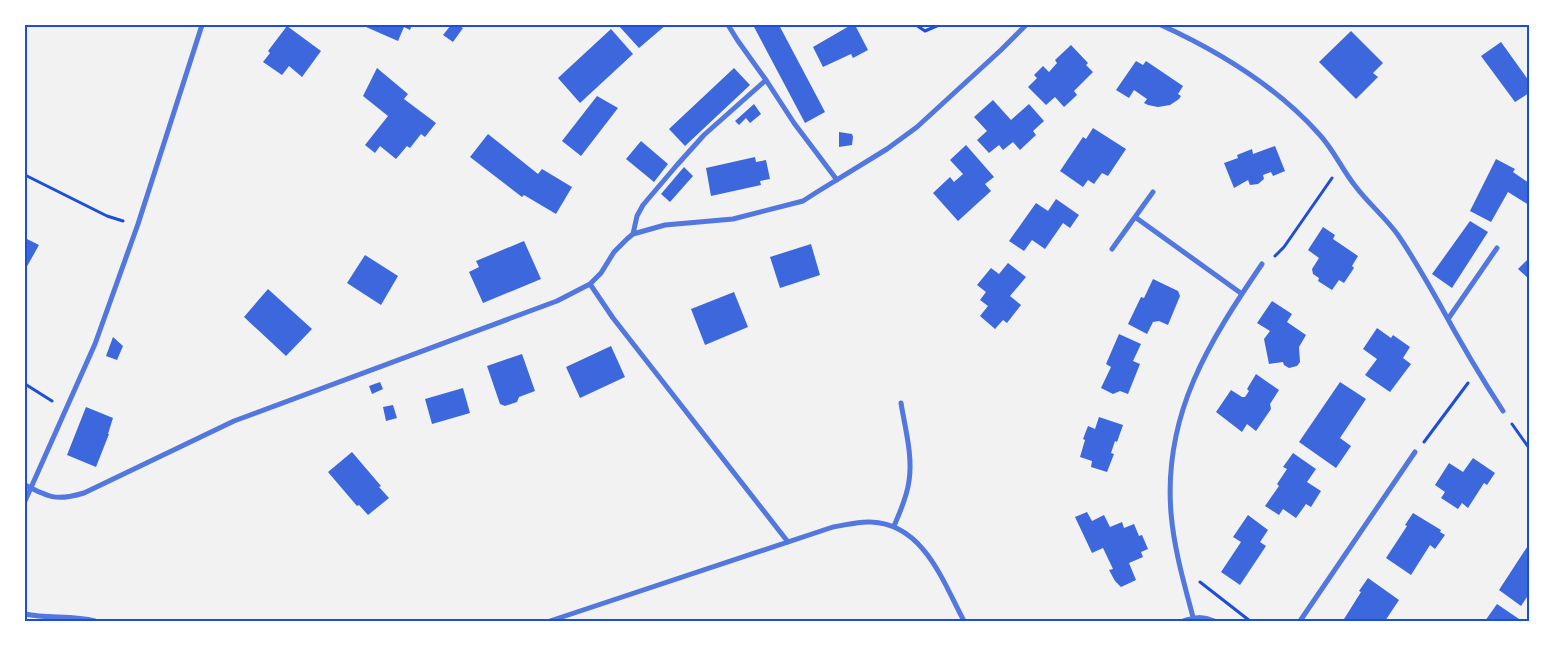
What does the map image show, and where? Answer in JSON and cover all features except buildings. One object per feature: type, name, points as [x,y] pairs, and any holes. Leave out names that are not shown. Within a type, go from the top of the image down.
[{"type":"street","points":[[25,501],[95,344],[138,224],[202,25]]},
{"type":"street","points":[[728,25],[794,124],[837,180]]},
{"type":"street","points":[[25,485],[54,498],[66,499],[84,493],[228,424],[557,301],[590,284],[601,273],[614,252],[627,238],[634,234],[665,225],[733,219],[802,201],[887,149],[917,127],[1002,50],[1026,25]]},
{"type":"street","points":[[1161,25],[1193,39],[1269,89],[1320,134],[1355,186],[1381,213],[1398,235],[1477,371],[1503,411]]},
{"type":"street","points":[[634,234],[637,216],[643,205],[671,172],[704,136],[766,80]]},
{"type":"street","points":[[1112,249],[1153,192]]},
{"type":"street","points":[[1135,217],[1242,294]]},
{"type":"street","points":[[1448,319],[1497,248]]},
{"type":"street","points":[[1193,617],[1180,569],[1171,512],[1171,486],[1180,417],[1190,386],[1208,347],[1262,264]]},
{"type":"street","points":[[590,284],[614,318],[788,542]]},
{"type":"street","points":[[894,526],[909,480],[908,455],[901,403]]},
{"type":"street","points":[[1300,621],[1415,452]]},
{"type":"street","points":[[550,621],[833,527],[873,522],[894,526],[920,544],[931,558],[964,621]]},
{"type":"street","points":[[25,614],[84,618],[95,621]]},
{"type":"street","points":[[1183,621],[1193,617],[1202,617],[1214,621]]},
{"type":"path","points":[[916,25],[924,31],[939,25]]},
{"type":"path","points":[[1262,264],[1280,253],[1341,164]]},
{"type":"path","points":[[25,175],[107,216],[138,224]]},
{"type":"path","points":[[1415,452],[1477,371]]},
{"type":"path","points":[[25,384],[66,409]]},
{"type":"path","points":[[1503,411],[1529,448]]},
{"type":"path","points":[[1180,569],[1192,566],[1197,580],[1250,621]]}]
